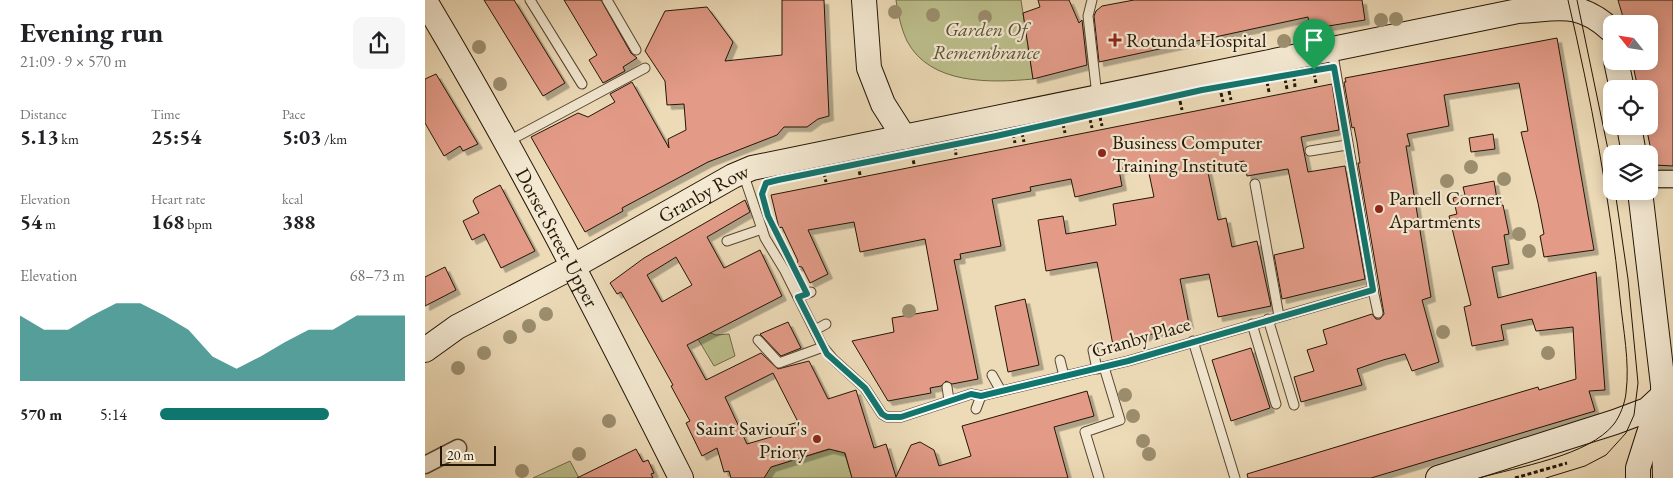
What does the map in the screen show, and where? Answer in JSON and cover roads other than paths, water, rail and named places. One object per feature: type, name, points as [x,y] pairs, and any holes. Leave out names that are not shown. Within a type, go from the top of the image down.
[{"type":"main road","points":[[865,0],[869,68],[883,104],[909,148]]},
{"type":"main road","points":[[1604,0],[1607,15]]},
{"type":"main road","name":"Dorset Street Upper","points":[[425,1],[507,142],[574,266],[681,478]]},
{"type":"main road","name":"Granby Row","points":[[457,328],[574,266],[742,172],[909,148],[1333,58],[1547,4],[1582,10],[1597,18],[1603,24]]},
{"type":"main road","points":[[1641,200],[1661,392],[1665,478]]},
{"type":"main road","points":[[425,336],[457,328]]},
{"type":"main road","points":[[425,350],[457,328]]},
{"type":"main road","points":[[1438,478],[1615,422],[1647,410],[1661,392]]},
{"type":"main road","points":[[1638,478],[1638,468],[1661,392]]},
{"type":"street","points":[[1658,179],[1673,179]]},
{"type":"street","points":[[425,465],[458,448]]},
{"type":"lane","points":[[530,0],[582,84]]},
{"type":"lane","points":[[607,0],[636,50]]},
{"type":"lane","points":[[1092,0],[1088,16],[1095,109]]},
{"type":"lane","points":[[1333,58],[1378,313]]},
{"type":"lane","points":[[507,142],[645,68]]},
{"type":"lane","points":[[1311,150],[1347,144]]},
{"type":"lane","points":[[742,172],[762,229],[823,346],[833,359],[865,388],[877,410],[887,417],[901,417],[949,400],[947,387]]},
{"type":"lane","points":[[1255,184],[1279,316]]},
{"type":"lane","points":[[727,241],[762,229]]},
{"type":"lane","name":"Granby Place","points":[[949,400],[971,394],[981,396],[1100,368],[1373,290]]},
{"type":"lane","points":[[798,297],[811,292]]},
{"type":"lane","points":[[1268,319],[1294,405]]},
{"type":"lane","points":[[815,330],[826,324]]},
{"type":"lane","points":[[1252,324],[1276,404]]},
{"type":"lane","points":[[758,340],[779,363],[823,346]]},
{"type":"lane","points":[[1193,341],[1235,478]]},
{"type":"lane","points":[[1093,350],[1120,420],[1085,432],[1099,478]]},
{"type":"lane","points":[[1060,360],[1064,376]]},
{"type":"lane","points":[[992,375],[1001,391]]},
{"type":"lane","points":[[976,409],[981,396]]},
{"type":"tram line","points":[[1479,478],[1532,465],[1588,444],[1603,435],[1614,424],[1625,397],[1627,357],[1611,223],[1592,111],[1568,0]]},
{"type":"tram line","points":[[1577,0],[1607,145]]},
{"type":"tram line","points":[[1546,478],[1585,466],[1606,455],[1626,433],[1634,415],[1638,383],[1628,279],[1616,200]]},
{"type":"place","name":"Rotunda Hospital","points":[[1115,40]]},
{"type":"place","name":"Business Computer Training Institute","points":[[1102,153]]},
{"type":"place","name":"Parnell Corner Apartments","points":[[1379,209]]},
{"type":"place","name":"Saint Saviour's Priory","points":[[817,439]]},
{"type":"park label","name":"Garden Of Remembrance","points":[[986,40]]}]
